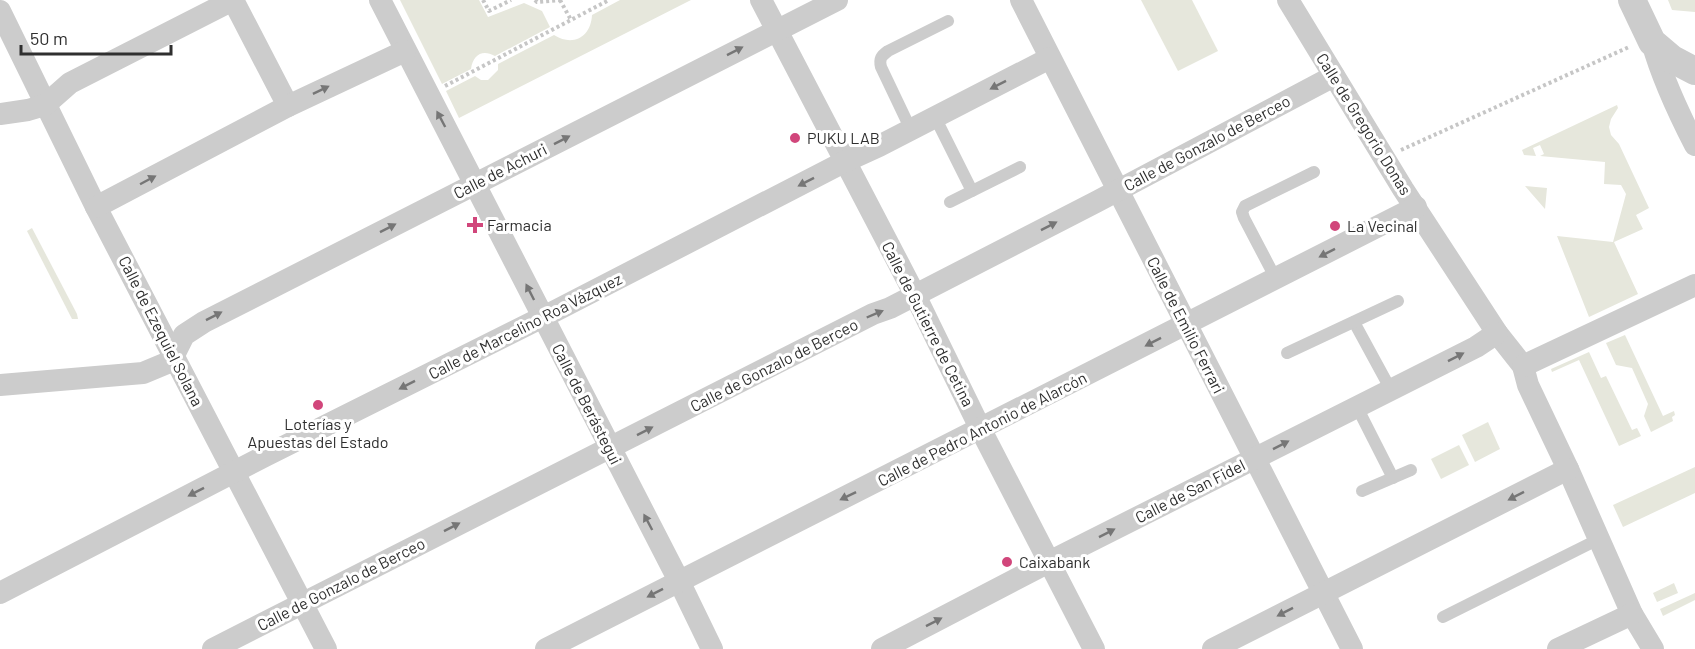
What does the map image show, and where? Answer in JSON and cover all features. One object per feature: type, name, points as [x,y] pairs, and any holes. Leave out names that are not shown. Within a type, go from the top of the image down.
[{"type":"street","points":[[0,114],[45,105],[70,83],[233,0],[288,106]]},
{"type":"street","name":"Calle de Berástegui","points":[[380,0],[712,649]]},
{"type":"street","name":"Calle de Gutierre de Cetina","points":[[760,0],[915,295],[981,430],[1094,649]]},
{"type":"street","name":"Calle de Achuri","points":[[174,355],[184,335],[204,322],[837,0]]},
{"type":"street","name":"Calle de Emilio Ferrari","points":[[1021,0],[1352,649]]},
{"type":"street","name":"Calle de Gregorio Donas","points":[[1288,0],[1384,158],[1497,333],[1523,366],[1528,385],[1632,614],[1653,649]]},
{"type":"street","points":[[1632,0],[1695,145]]},
{"type":"street","name":"Calle de Ezequiel Solana","points":[[0,11],[96,207],[326,649]]},
{"type":"street","points":[[1651,40],[1672,59],[1695,71]]},
{"type":"street","points":[[96,207],[288,106],[405,51]]},
{"type":"street","name":"Calle de Marcelino Roa Vázquez","points":[[0,593],[1050,58]]},
{"type":"street","name":"Calle de Gonzalo de Berceo","points":[[213,649],[302,602],[610,450],[873,314],[890,308],[1334,76]]},
{"type":"street","name":"Calle de Pedro Antonio de Alarcón","points":[[546,649],[1416,207]]},
{"type":"street","points":[[1523,366],[1695,285]]},
{"type":"street","name":"Calle de San Fidel","points":[[882,649],[1049,562],[1476,347],[1497,333]]},
{"type":"street","points":[[0,385],[143,373],[167,363],[174,355]]},
{"type":"street","points":[[1213,649],[1568,470]]},
{"type":"street","points":[[1558,649],[1632,614]]},
{"type":"lane","points":[[911,130],[881,67],[880,60],[882,55],[888,51],[948,21]]},
{"type":"lane","points":[[935,117],[972,191]]},
{"type":"lane","points":[[950,202],[1020,167]]},
{"type":"lane","points":[[1276,279],[1242,212],[1245,206],[1314,172]]},
{"type":"lane","points":[[1287,353],[1398,301]]},
{"type":"lane","points":[[1354,322],[1390,390]]},
{"type":"lane","points":[[1357,407],[1393,478]]},
{"type":"lane","points":[[1362,491],[1411,470]]},
{"type":"lane","points":[[1443,617],[1599,539]]},
{"type":"path","points":[[483,0],[489,11],[511,0]]},
{"type":"path","points":[[535,0],[537,2],[560,0],[571,20]]},
{"type":"path","points":[[429,95],[609,0]]},
{"type":"path","points":[[1384,158],[1651,40]]},
{"type":"shaded area","points":[[400,0],[479,0],[488,17],[524,3],[542,11],[550,27],[495,56],[482,53],[476,57],[471,69],[442,84]]},
{"type":"shaded area","points":[[620,0],[691,0],[459,118],[446,91],[475,76],[481,80],[488,80],[498,70],[498,64],[554,35],[568,40],[580,38],[588,29],[592,15]]},
{"type":"shaded area","points":[[1141,0],[1192,0],[1218,51],[1178,71]]},
{"type":"shaded area","points":[[1668,0],[1695,0],[1695,12],[1672,10]]},
{"type":"shaded area","points":[[1617,105],[1618,108],[1609,127],[1611,135],[1619,144],[1649,208],[1636,215],[1643,229],[1614,242],[1638,294],[1589,317],[1557,236],[1613,242],[1626,194],[1621,185],[1604,184],[1605,162],[1540,156],[1544,154],[1540,145],[1533,148],[1536,156],[1524,155],[1522,150]]},
{"type":"shaded area","points":[[1525,186],[1547,188],[1545,209]]},
{"type":"shaded area","points":[[32,228],[78,319],[72,319],[27,231]]},
{"type":"shaded area","points":[[1625,335],[1663,416],[1674,411],[1673,421],[1651,432],[1644,416],[1648,404],[1632,368],[1616,365],[1606,343]]},
{"type":"shaded area","points":[[1589,352],[1601,378],[1606,376],[1632,430],[1637,428],[1641,436],[1619,446],[1579,360],[1552,372],[1551,369]]},
{"type":"shaded area","points":[[1488,422],[1500,449],[1475,462],[1462,435]]},
{"type":"shaded area","points":[[1459,445],[1469,465],[1441,479],[1431,459]]},
{"type":"shaded area","points":[[1695,467],[1695,493],[1623,527],[1613,505]]},
{"type":"shaded area","points":[[1674,583],[1678,593],[1657,602],[1653,593]]},
{"type":"shaded area","points":[[1695,593],[1695,600],[1663,616],[1660,609]]},
{"type":"place","name":"PUKU LAB","points":[[795,138]]},
{"type":"place","name":"Farmacia","points":[[475,225]]},
{"type":"place","name":"La Vecinal","points":[[1335,226]]},
{"type":"place","name":"Loterías y Apuestas del Estado","points":[[318,405]]},
{"type":"place","name":"Caixabank","points":[[1007,562]]}]
